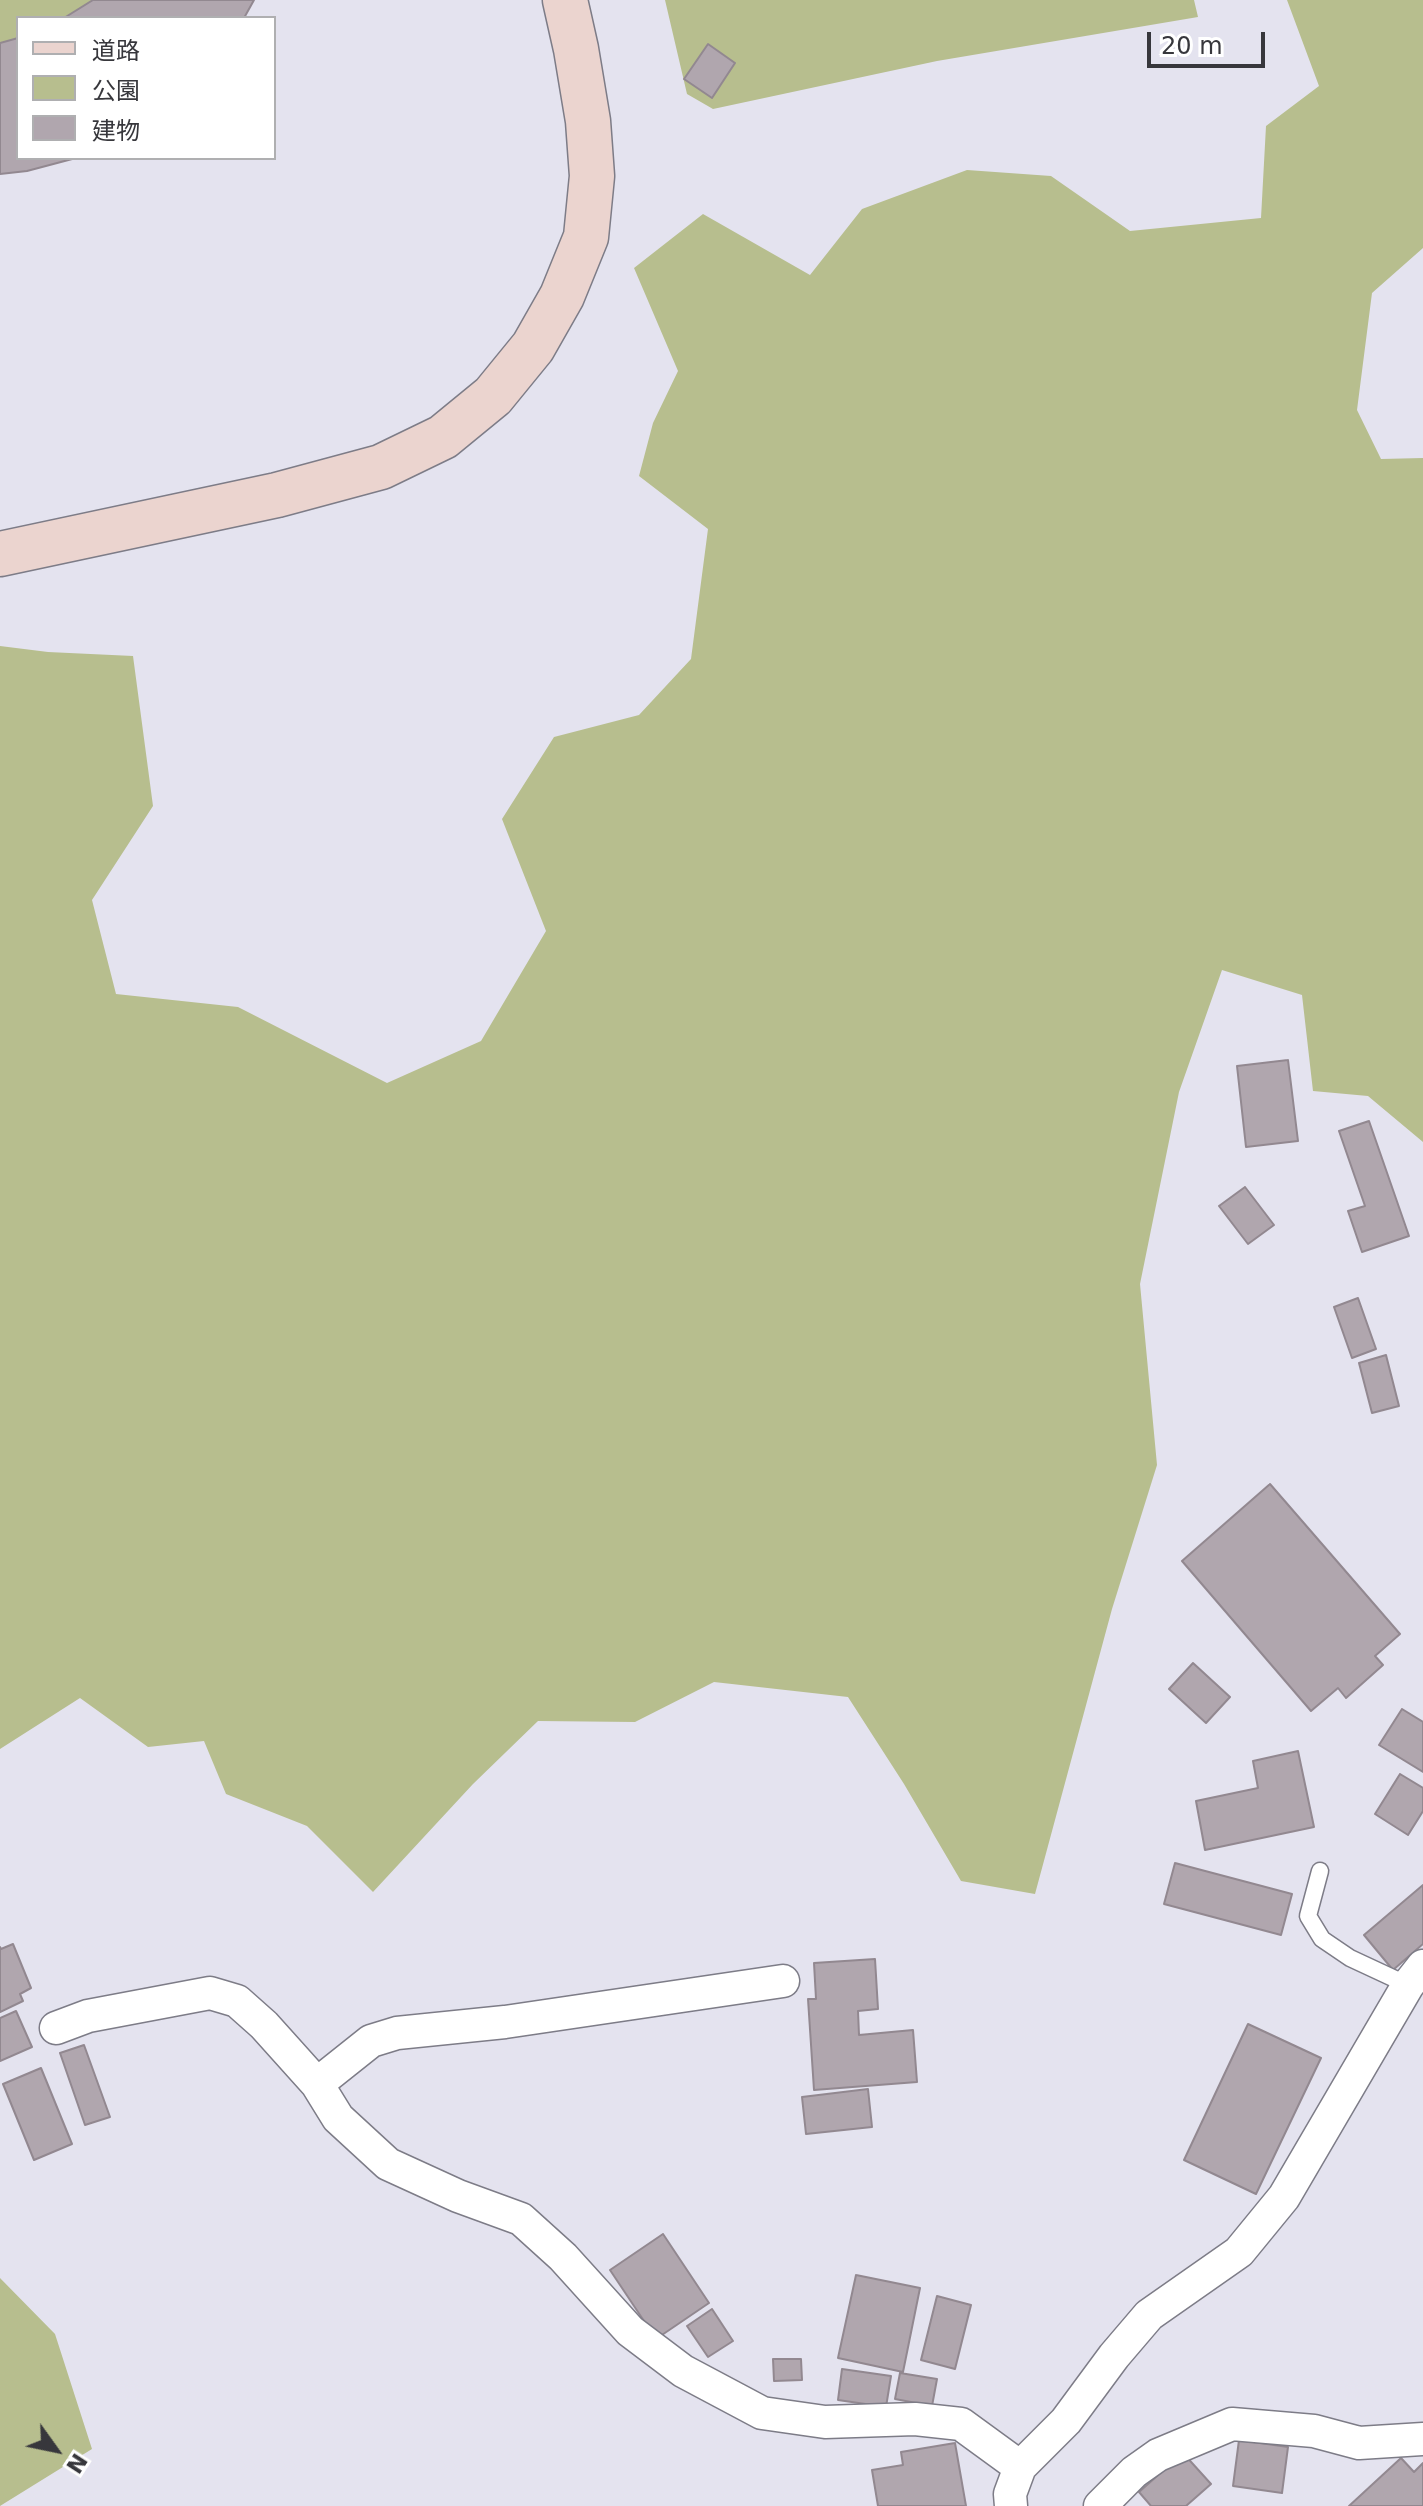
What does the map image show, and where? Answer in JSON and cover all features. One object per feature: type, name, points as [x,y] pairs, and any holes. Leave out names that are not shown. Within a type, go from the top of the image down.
[{"type":"street","points":[[0,554],[277,495],[381,467],[443,437],[493,396],[533,347],[562,296],[586,237],[592,176],[588,121],[565,0]]},
{"type":"street","points":[[1011,2506],[1010,2494],[1020,2467],[1066,2421],[1149,2315],[1239,2252],[1284,2197],[1419,1971]]},
{"type":"street","points":[[317,2084],[371,2041],[397,2033],[505,2022],[783,1981]]},
{"type":"street","points":[[56,2028],[88,2016],[210,1993],[237,2001],[264,2025],[317,2084],[338,2118],[388,2164],[458,2196],[521,2219],[563,2257],[630,2331],[683,2371],[762,2413],[825,2422],[915,2419],[961,2424],[1020,2467]]},
{"type":"street","points":[[1100,2506],[1134,2472],[1158,2455],[1232,2424],[1314,2431],[1359,2443],[1423,2439]]},
{"type":"lane","points":[[1320,1871],[1308,1916],[1322,1939],[1350,1958],[1419,1971]]},
{"type":"green space","points":[[0,0],[93,0],[67,16],[16,16],[16,39],[0,43]]},
{"type":"green space","points":[[665,0],[1194,0],[1198,17],[937,61],[713,109],[687,94]]},
{"type":"green space","points":[[1287,0],[1423,0],[1423,248],[1372,293],[1357,410],[1381,459],[1423,458],[1423,1142],[1368,1096],[1313,1091],[1302,995],[1222,970],[1179,1092],[1140,1284],[1157,1465],[1112,1609],[1035,1894],[961,1881],[848,1697],[714,1682],[635,1722],[538,1721],[473,1784],[373,1892],[307,1826],[226,1794],[204,1741],[148,1747],[80,1698],[0,1749],[0,646],[133,656],[153,806],[92,900],[116,994],[238,1007],[387,1083],[481,1041],[546,931],[502,819],[554,737],[639,715],[691,659],[708,529],[639,476],[653,423],[678,371],[634,268],[703,214],[810,275],[862,209],[967,170],[1051,176],[1130,231],[1261,218],[1266,126],[1319,86]]},
{"type":"green space","points":[[0,2278],[55,2334],[92,2449],[0,2506]]},
{"type":"building","points":[[93,0],[254,0],[245,16],[67,16]]},
{"type":"building","points":[[16,39],[16,160],[68,160],[27,171],[0,174],[0,43]]},
{"type":"building","points":[[708,44],[735,63],[712,98],[684,79]]},
{"type":"building","points":[[1288,1060],[1298,1141],[1246,1147],[1237,1066]]},
{"type":"building","points":[[1369,1121],[1409,1236],[1362,1252],[1348,1211],[1365,1206],[1339,1131]]},
{"type":"building","points":[[1245,1187],[1274,1225],[1248,1244],[1219,1206]]},
{"type":"building","points":[[1358,1298],[1376,1349],[1352,1358],[1334,1307]]},
{"type":"building","points":[[1386,1355],[1399,1406],[1372,1413],[1359,1363]]},
{"type":"building","points":[[1270,1484],[1400,1634],[1375,1656],[1383,1665],[1346,1698],[1338,1688],[1311,1711],[1182,1561]]},
{"type":"building","points":[[1193,1663],[1230,1697],[1206,1723],[1169,1689]]},
{"type":"building","points":[[1402,1709],[1423,1722],[1423,1772],[1379,1745]]},
{"type":"building","points":[[1298,1751],[1314,1827],[1205,1850],[1196,1801],[1258,1788],[1253,1761]]},
{"type":"building","points":[[1400,1774],[1423,1788],[1423,1811],[1408,1835],[1375,1814]]},
{"type":"building","points":[[1175,1863],[1292,1894],[1281,1935],[1164,1904]]},
{"type":"building","points":[[1423,1885],[1423,1944],[1393,1970],[1364,1935]]},
{"type":"building","points":[[13,1944],[31,1988],[20,1994],[23,2001],[0,2012],[0,1947]]},
{"type":"building","points":[[875,1959],[878,2009],[858,2011],[859,2035],[913,2030],[917,2082],[814,2090],[808,1999],[816,1999],[814,1963]]},
{"type":"building","points":[[16,2011],[32,2047],[0,2061],[0,2018]]},
{"type":"building","points":[[1248,2024],[1321,2058],[1256,2194],[1184,2160]]},
{"type":"building","points":[[84,2045],[110,2117],[85,2125],[60,2053]]},
{"type":"building","points":[[41,2068],[72,2144],[34,2160],[3,2084]]},
{"type":"building","points":[[868,2089],[872,2127],[806,2134],[802,2097]]},
{"type":"building","points":[[663,2234],[709,2303],[656,2339],[610,2270]]},
{"type":"building","points":[[856,2275],[920,2288],[903,2372],[838,2358]]},
{"type":"building","points":[[937,2296],[971,2305],[955,2369],[921,2360]]},
{"type":"building","points":[[712,2309],[733,2341],[708,2357],[687,2326]]},
{"type":"building","points":[[773,2359],[801,2359],[802,2380],[774,2381]]},
{"type":"building","points":[[842,2369],[891,2376],[886,2407],[838,2400]]},
{"type":"building","points":[[900,2373],[937,2379],[932,2406],[895,2399]]},
{"type":"building","points":[[1239,2440],[1288,2447],[1282,2493],[1233,2486]]},
{"type":"building","points":[[955,2443],[966,2506],[878,2506],[872,2470],[903,2465],[901,2452]]},
{"type":"building","points":[[1183,2453],[1211,2484],[1186,2506],[1151,2506],[1139,2492]]},
{"type":"building","points":[[1401,2458],[1414,2472],[1423,2463],[1423,2506],[1349,2506]]}]
